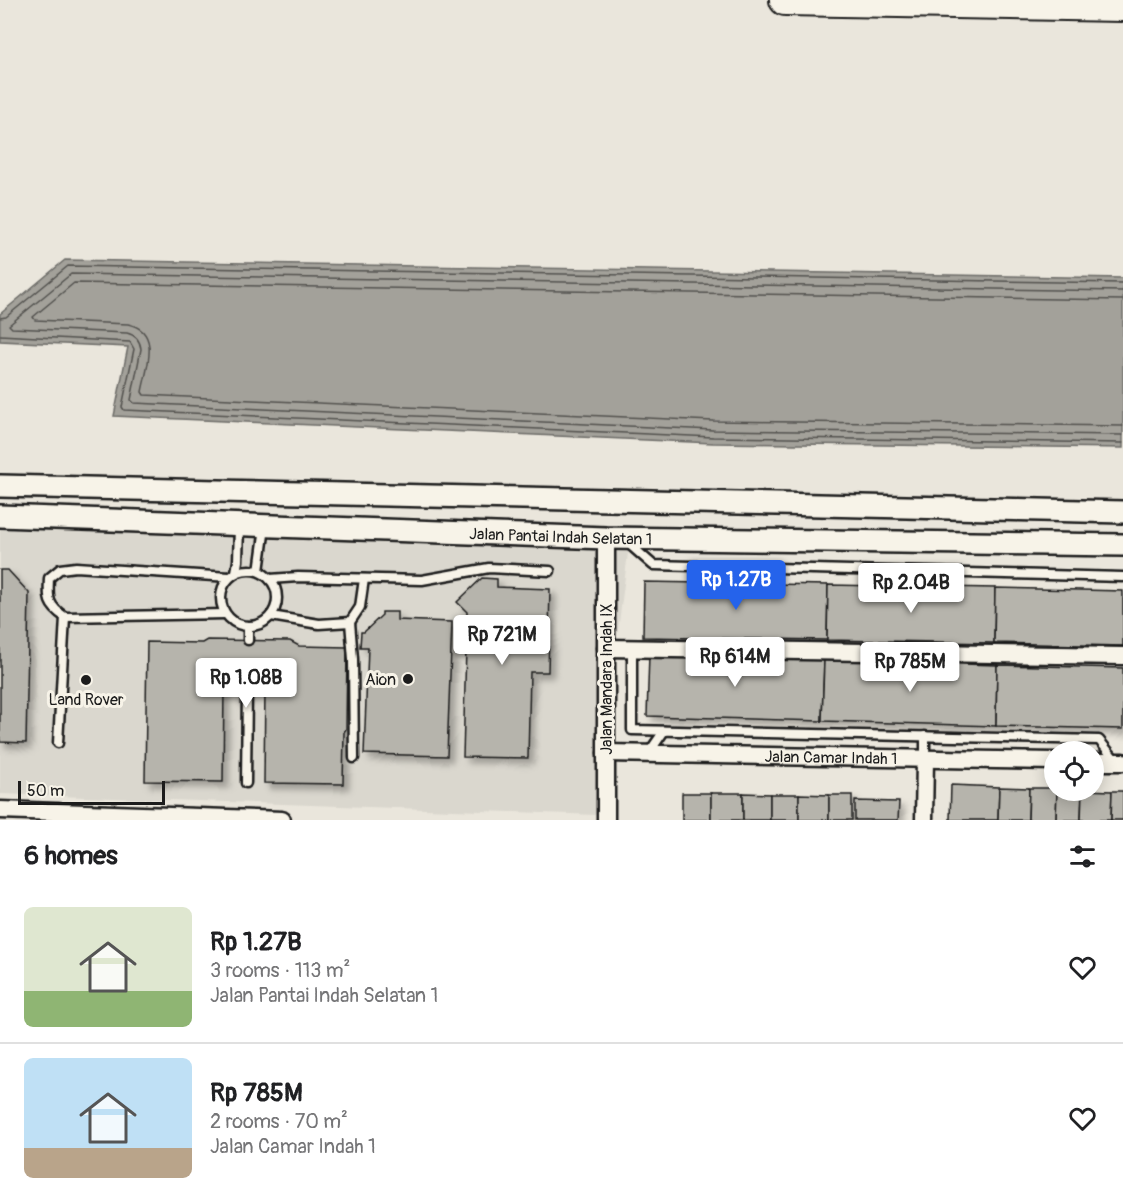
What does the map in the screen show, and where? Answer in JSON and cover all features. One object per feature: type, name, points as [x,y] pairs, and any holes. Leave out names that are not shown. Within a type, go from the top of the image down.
[{"type":"highway","points":[[785,0],[1123,6]]},
{"type":"street","points":[[0,486],[1123,513]]},
{"type":"street","name":"Jalan Pantai Indah Selatan 1","points":[[0,516],[615,538],[1123,545]]},
{"type":"street","name":"Jalan Mandara Indah IX","points":[[606,820],[606,648],[615,538]]},
{"type":"street","points":[[606,648],[1123,656]]},
{"type":"street","name":"Jalan Camar Indah 1","points":[[606,753],[1044,761]]},
{"type":"street","points":[[924,820],[925,759]]},
{"type":"street","points":[[1104,762],[1120,762]]},
{"type":"street","points":[[0,810],[282,820]]},
{"type":"lane","points":[[225,614],[65,616],[53,609],[48,597],[49,578],[60,569],[76,567],[233,574],[247,569],[259,571],[270,579],[276,591],[277,604],[271,616],[261,624],[248,626],[235,623],[225,614],[220,601],[222,588],[233,574],[238,561],[239,526]]},
{"type":"lane","points":[[259,571],[265,527]]},
{"type":"lane","points":[[615,538],[653,565],[1123,576]]},
{"type":"lane","points":[[270,579],[297,577],[422,580],[489,568],[550,571]]},
{"type":"lane","points":[[354,758],[353,659],[350,622],[360,608],[364,579]]},
{"type":"lane","points":[[57,743],[65,616]]},
{"type":"lane","points":[[271,616],[319,624],[350,622]]},
{"type":"lane","points":[[248,626],[248,640]]},
{"type":"lane","points":[[632,648],[632,730],[1099,740],[1120,762]]},
{"type":"lane","points":[[246,783],[247,688]]},
{"type":"lane","points":[[648,754],[664,731]]},
{"type":"lane","points":[[925,736],[925,759]]},
{"type":"shaded area","points":[[0,515],[631,530],[604,739],[597,815],[0,794]]},
{"type":"water","points":[[65,260],[1123,278],[1123,448],[713,443],[114,416],[128,347],[0,341],[0,314]]},
{"type":"building","points":[[0,570],[8,570],[29,593],[26,743],[0,742]]},
{"type":"building","points":[[482,578],[497,579],[497,587],[550,589],[548,672],[530,672],[528,758],[463,757],[467,612],[457,602]]},
{"type":"building","points":[[644,582],[828,585],[827,640],[643,637]]},
{"type":"building","points":[[828,585],[995,588],[994,643],[827,640]]},
{"type":"building","points":[[995,588],[1123,591],[1123,646],[994,643]]},
{"type":"building","points":[[382,612],[397,612],[397,620],[452,622],[447,756],[364,754],[368,647],[360,647],[361,632],[364,632],[382,615]]},
{"type":"building","points":[[207,640],[290,641],[299,646],[347,647],[343,784],[264,783],[265,688],[224,688],[223,782],[145,781],[147,642],[202,643]]},
{"type":"building","points":[[649,655],[824,660],[822,721],[647,716]]},
{"type":"building","points":[[824,660],[997,665],[996,726],[822,721]]},
{"type":"building","points":[[997,665],[1123,668],[1123,729],[996,726]]},
{"type":"building","points":[[951,785],[999,787],[998,820],[950,820]]},
{"type":"building","points":[[999,787],[1029,788],[1028,820],[998,820]]},
{"type":"building","points":[[1029,788],[1044,788],[1044,801],[1057,801],[1056,820],[1028,820]]},
{"type":"building","points":[[1104,791],[1112,791],[1111,820],[1081,820],[1082,801],[1104,801]]},
{"type":"building","points":[[1112,791],[1123,791],[1123,820],[1111,820]]},
{"type":"building","points":[[682,793],[711,793],[711,820],[682,820]]},
{"type":"building","points":[[711,793],[743,793],[743,820],[711,820]]},
{"type":"building","points":[[743,793],[770,794],[770,820],[743,820]]},
{"type":"building","points":[[770,794],[799,794],[799,820],[770,820]]},
{"type":"building","points":[[799,794],[829,795],[829,820],[799,820]]},
{"type":"building","points":[[829,795],[852,795],[852,820],[829,820]]},
{"type":"building","points":[[855,801],[899,802],[898,820],[855,820]]},
{"type":"building","points":[[1057,801],[1082,801],[1081,820],[1056,820]]},
{"type":"place","name":"Aion","points":[[408,679]]},
{"type":"place","name":"Land Rover","points":[[86,680]]}]
